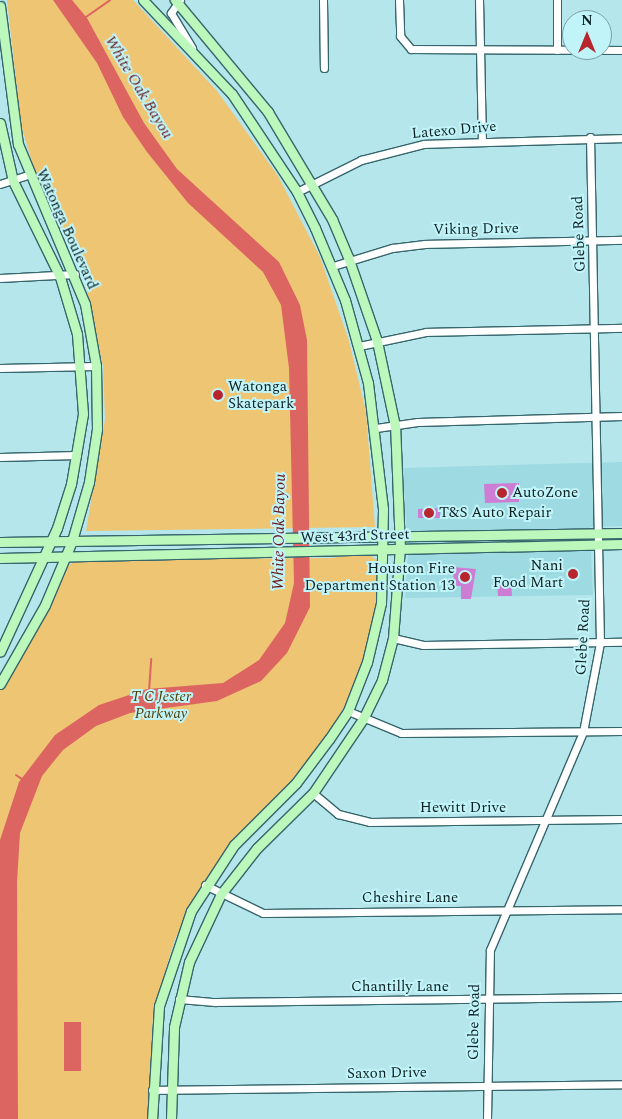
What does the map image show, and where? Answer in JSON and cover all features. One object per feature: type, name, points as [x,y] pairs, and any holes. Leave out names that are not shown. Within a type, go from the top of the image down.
[{"type":"main road","points":[[143,0],[192,48],[232,94],[297,192],[333,266],[359,346],[376,428],[383,536],[376,632],[348,711],[296,783],[239,839],[205,885],[167,970],[154,1029],[152,1119]]},
{"type":"main road","points":[[171,1119],[170,1090],[179,998],[189,962],[220,894],[256,848],[313,794],[363,719],[382,680],[393,638],[400,548],[395,426],[377,341],[350,260],[312,184],[268,112],[178,1]]},
{"type":"main road","name":"Watonga Boulevard","points":[[0,6],[2,45],[12,115],[28,175],[75,274],[96,366],[93,457],[72,541],[45,604],[0,684]]},
{"type":"main road","name":"Watonga Boulevard","points":[[0,123],[13,181],[60,278],[82,366],[83,414],[77,455],[52,541],[2,642],[0,652]]},
{"type":"main road","name":"West 43rd Street","points":[[0,542],[327,535],[622,533]]},
{"type":"main road","points":[[518,534],[518,545]]},
{"type":"main road","points":[[468,535],[470,548]]},
{"type":"main road","points":[[212,538],[212,554]]},
{"type":"main road","name":"West 43rd Street","points":[[0,558],[622,544]]},
{"type":"street","points":[[323,0],[324,68]]},
{"type":"street","points":[[399,0],[400,36],[406,46],[418,50],[622,50]]},
{"type":"street","points":[[479,0],[482,140]]},
{"type":"street","points":[[557,0],[557,50]]},
{"type":"street","points":[[178,1],[171,13],[192,48]]},
{"type":"street","name":"Glebe Road","points":[[486,1119],[486,1001],[490,950],[503,912],[546,821],[583,732],[600,642],[590,137]]},
{"type":"street","name":"Latexo Drive","points":[[297,192],[361,160],[424,144],[482,140],[622,138]]},
{"type":"street","points":[[0,184],[28,175]]},
{"type":"street","name":"Viking Drive","points":[[333,266],[350,260],[426,244],[622,240]]},
{"type":"street","points":[[0,278],[60,278],[75,274]]},
{"type":"street","points":[[359,346],[426,332],[622,328]]},
{"type":"street","points":[[0,368],[96,366]]},
{"type":"street","points":[[376,428],[622,416]]},
{"type":"street","points":[[0,457],[77,455]]},
{"type":"street","points":[[393,638],[422,645],[622,642]]},
{"type":"street","points":[[348,711],[363,719],[401,733],[622,731]]},
{"type":"street","name":"Hewitt Drive","points":[[313,794],[338,814],[370,822],[622,819]]},
{"type":"street","name":"Cheshire Lane","points":[[205,885],[220,894],[263,913],[503,912],[622,909]]},
{"type":"street","name":"Chantilly Lane","points":[[179,998],[486,1001],[622,997]]},
{"type":"street","name":"Saxon Drive","points":[[152,1090],[622,1084]]},
{"type":"shaded area","points":[[53,0],[72,0],[87,18],[144,123],[177,169],[279,262],[300,305],[307,340],[310,607],[287,653],[261,681],[217,701],[130,713],[96,726],[63,750],[42,776],[20,833],[17,882],[18,1119],[0,1119],[0,840],[19,782],[55,735],[99,705],[147,689],[223,683],[259,660],[285,623],[294,583],[289,368],[281,305],[263,272],[188,203],[147,152],[123,117],[97,63]]},
{"type":"shaded area","points":[[622,462],[622,526],[590,527],[593,595],[405,598],[408,555],[403,468]]},
{"type":"shaded area","points":[[64,1022],[81,1022],[81,1071],[64,1071]]},
{"type":"green space","points":[[7,0],[133,0],[217,91],[278,176],[320,257],[349,341],[366,412],[375,527],[86,531],[105,419],[103,366],[83,272],[35,172],[21,125]]},
{"type":"green space","name":"T C Jester Parkway","points":[[367,553],[378,561],[376,607],[362,664],[345,705],[324,742],[289,785],[220,858],[175,939],[153,1011],[149,1119],[0,1119],[0,689],[67,566],[78,560],[331,558]]},
{"type":"building","name":"AutoZone","points":[[519,483],[519,502],[485,503],[484,484]]},
{"type":"building","name":"T&S Auto Repair","points":[[440,508],[440,518],[418,518],[418,509]]},
{"type":"building","name":"Houston Fire Department Station 13","points":[[453,567],[476,569],[471,599],[461,599],[461,586],[454,586]]},
{"type":"building","points":[[497,580],[511,580],[512,596],[498,596]]},
{"type":"waterway","points":[[86,17],[110,0]]},
{"type":"waterway","points":[[149,691],[151,659]]},
{"type":"waterway","points":[[16,775],[22,779]]},
{"type":"place","name":"Watonga Skatepark","points":[[218,395]]},
{"type":"place","name":"AutoZone","points":[[502,493]]},
{"type":"place","name":"T&S Auto Repair","points":[[429,513]]},
{"type":"place","name":"Nani Food Mart","points":[[573,574]]},
{"type":"place","name":"Houston Fire Department Station 13","points":[[465,577]]},
{"type":"water label","name":"White Oak Bayou","points":[[139,87]]},
{"type":"water label","name":"White Oak Bayou","points":[[279,532]]}]
